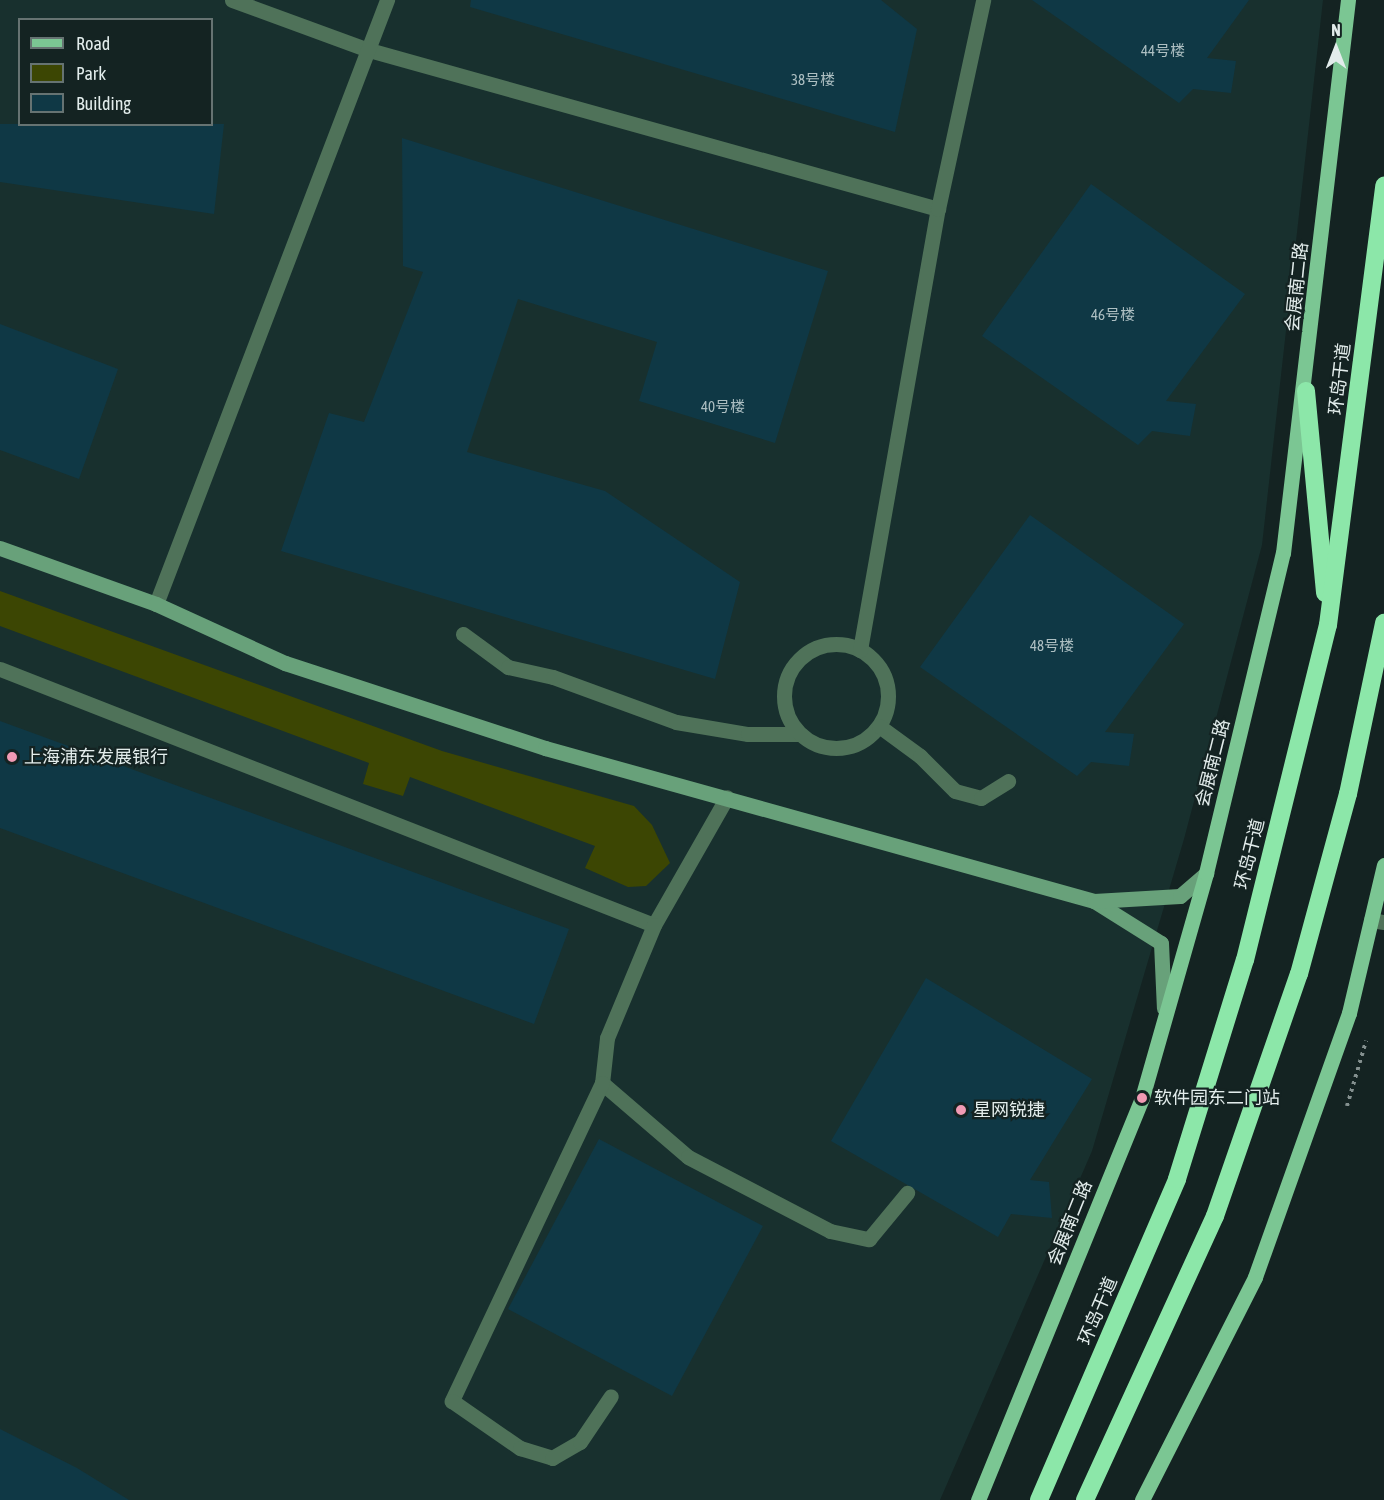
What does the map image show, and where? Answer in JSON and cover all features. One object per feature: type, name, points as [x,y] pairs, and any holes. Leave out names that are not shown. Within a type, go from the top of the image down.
[{"type":"highway","name":"环岛干道","points":[[1039,1500],[1065,1445],[1177,1179],[1245,960],[1328,625],[1384,186]]},
{"type":"highway","points":[[1306,392],[1328,625]]},
{"type":"highway","points":[[1085,1500],[1215,1216],[1299,974],[1348,794],[1384,623]]},
{"type":"main road","name":"会展南二路","points":[[978,1500],[1142,1098],[1164,1008],[1206,873],[1283,553],[1306,392],[1348,0]]},
{"type":"main road","points":[[1142,1500],[1256,1277],[1349,1013],[1378,921],[1384,865]]},
{"type":"street","points":[[232,0],[369,51],[938,209]]},
{"type":"street","points":[[156,604],[387,0]]},
{"type":"street","points":[[860,650],[938,209],[983,0]]},
{"type":"street","points":[[0,548],[156,604],[285,663],[545,748],[1094,901],[1161,943],[1164,1008]]},
{"type":"street","points":[[463,634],[508,668],[553,677],[676,722],[748,734],[800,734],[826,748],[844,748],[879,726],[888,689],[875,661],[860,650],[819,647],[793,666],[785,683],[785,710],[800,734]]},
{"type":"street","points":[[0,669],[654,925]]},
{"type":"street","points":[[879,726],[920,756],[955,791],[981,798],[1008,781]]},
{"type":"street","points":[[610,1396],[580,1442],[552,1458],[520,1448],[452,1401],[602,1083],[607,1038],[654,925],[727,797]]},
{"type":"street","points":[[1094,901],[1180,896],[1206,873]]},
{"type":"street","points":[[602,1083],[688,1156],[830,1231],[869,1239],[907,1193]]},
{"type":"shaded area","points":[[0,0],[1323,0],[1262,545],[1184,839],[1092,1151],[940,1500],[0,1500]]},
{"type":"green space","points":[[0,591],[442,751],[634,806],[652,825],[670,863],[646,886],[628,887],[585,868],[595,846],[410,777],[403,796],[363,784],[369,763],[0,626]]},
{"type":"building","points":[[471,0],[881,0],[917,29],[895,132],[470,7]]},
{"type":"building","points":[[1032,0],[1249,0],[1207,58],[1236,61],[1231,93],[1193,89],[1179,103]]},
{"type":"building","points":[[0,124],[18,124],[18,126],[213,126],[213,124],[224,124],[214,214],[0,182]]},
{"type":"building","points":[[402,138],[828,271],[775,443],[639,401],[657,342],[518,299],[467,452],[605,491],[740,582],[715,679],[281,551],[329,413],[364,422],[423,272],[403,266]]},
{"type":"building","points":[[1091,184],[1245,294],[1166,401],[1196,404],[1190,436],[1152,431],[1138,445],[982,336]]},
{"type":"building","points":[[0,324],[118,369],[79,479],[0,450]]},
{"type":"building","points":[[1030,515],[1184,624],[1105,732],[1134,734],[1129,766],[1091,762],[1077,776],[920,667]]},
{"type":"building","points":[[0,721],[569,929],[534,1024],[0,828]]},
{"type":"building","name":"星网锐捷","points":[[926,978],[1092,1079],[1030,1180],[1049,1182],[1052,1218],[1011,1214],[998,1237],[831,1141]]},
{"type":"building","points":[[599,1139],[763,1226],[672,1396],[508,1309]]},
{"type":"building","points":[[0,1429],[77,1468],[129,1500],[0,1500]]},
{"type":"place","name":"上海浦东发展银行","points":[[12,757]]},
{"type":"place","name":"软件园东二门站","points":[[1142,1098]]},
{"type":"place","name":"星网锐捷","points":[[961,1110]]}]
